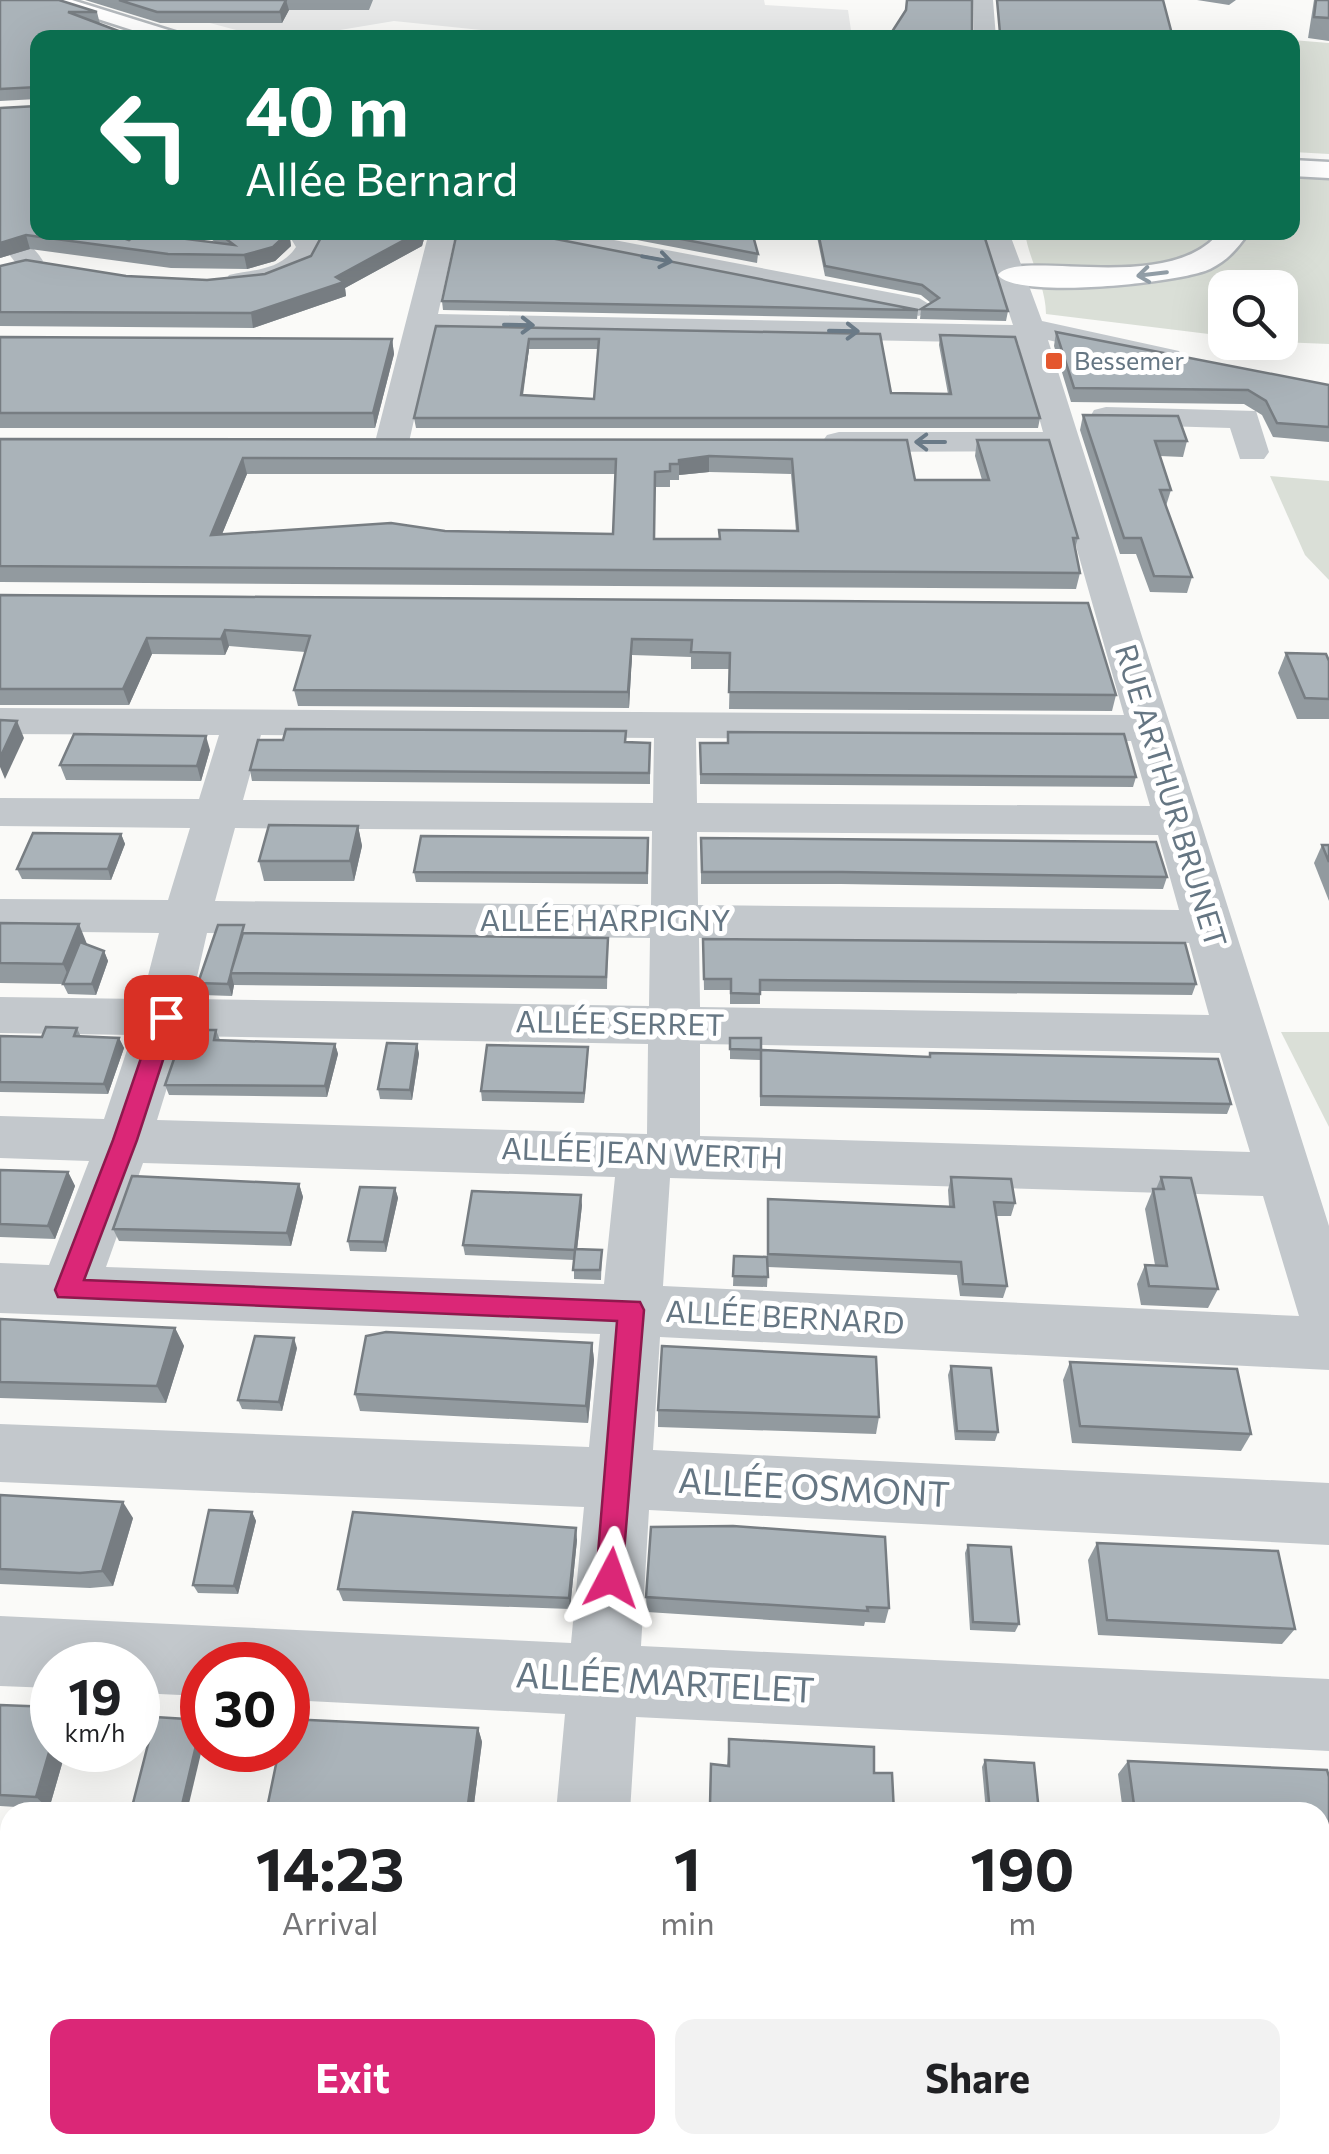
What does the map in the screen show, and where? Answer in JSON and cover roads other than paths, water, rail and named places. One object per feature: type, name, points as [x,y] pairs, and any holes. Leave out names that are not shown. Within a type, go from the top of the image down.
[{"type":"highway","points":[[49,0],[172,30]]},
{"type":"highway","points":[[89,0],[177,30]]},
{"type":"highway","points":[[1300,158],[1329,160]]},
{"type":"highway","points":[[1300,168],[1329,170]]},
{"type":"highway","points":[[1012,254],[1165,273],[1216,255],[1228,240]]},
{"type":"street","points":[[983,0],[985,30]]},
{"type":"street","points":[[0,226],[29,261]]},
{"type":"street","points":[[210,282],[255,279],[296,266],[310,248],[305,240]]},
{"type":"street","points":[[352,442],[407,442],[420,332],[441,240]]},
{"type":"street","points":[[569,240],[971,317],[1016,332],[1196,364]]},
{"type":"street","name":"RUE ARTHUR BRUNET","points":[[1012,254],[1016,332],[1058,429],[1092,605],[1149,728],[1329,1316]]},
{"type":"street","points":[[0,270],[29,261],[62,266]]},
{"type":"street","points":[[378,340],[420,332],[1016,332]]},
{"type":"street","points":[[800,442],[1244,418],[1252,452]]},
{"type":"street","points":[[0,721],[1149,728]]},
{"type":"street","points":[[68,1290],[166,1017],[187,919],[243,724]]},
{"type":"street","points":[[594,1802],[631,1310],[658,1156],[674,1024],[676,727]]},
{"type":"street","points":[[0,812],[1177,821]]},
{"type":"street","name":"ALLÉE HARPIGNY","points":[[0,915],[1209,927]]},
{"type":"street","name":"ALLÉE SERRET","points":[[0,1015],[1240,1034]]},
{"type":"street","name":"ALLÉE JEAN WERTH","points":[[0,1137],[1284,1175]]},
{"type":"street","name":"ALLÉE BERNARD","points":[[0,1288],[631,1310],[1329,1344]]},
{"type":"street","name":"ALLÉE OSMONT","points":[[0,1453],[618,1478],[1329,1514]]},
{"type":"street","name":"ALLÉE MARTELET","points":[[0,1651],[1329,1715]]},
{"type":"place","name":"Bessemer","points":[[1054,361]]}]
